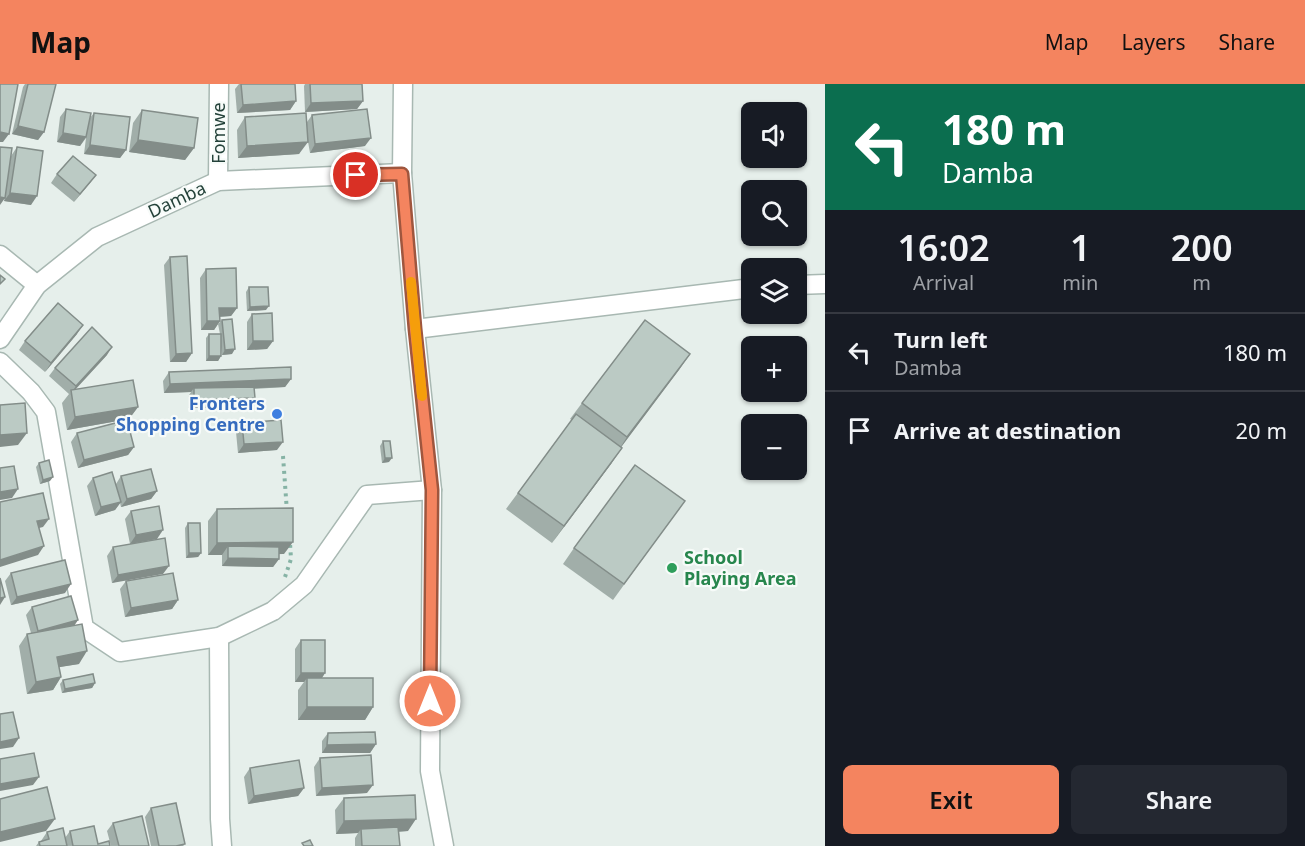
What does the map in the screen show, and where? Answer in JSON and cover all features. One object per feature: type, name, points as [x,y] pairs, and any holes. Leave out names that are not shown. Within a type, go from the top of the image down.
[{"type":"street","name":"Fomwe","points":[[216,84],[218,181]]},
{"type":"street","points":[[403,84],[402,174],[432,490],[430,771],[444,846]]},
{"type":"street","name":"Damba","points":[[0,339],[37,285],[97,237],[218,181],[402,174]]},
{"type":"street","points":[[0,255],[37,285]]},
{"type":"street","points":[[807,285],[825,284]]},
{"type":"street","points":[[415,329],[741,289]]},
{"type":"street","points":[[0,362],[31,393],[46,412],[84,628],[120,652],[219,637],[273,611],[304,585],[367,495],[432,490]]},
{"type":"street","points":[[219,637],[222,846]]},
{"type":"path","points":[[283,456],[287,513]]},
{"type":"path","points":[[284,580],[291,559],[289,536]]},
{"type":"building","points":[[0,84],[18,84],[9,134],[0,132]]},
{"type":"building","points":[[28,84],[56,84],[44,132],[18,126]]},
{"type":"building","points":[[241,84],[295,84],[296,101],[243,105]]},
{"type":"building","points":[[310,84],[362,84],[363,101],[311,103]]},
{"type":"building","points":[[66,109],[91,113],[86,137],[63,133]]},
{"type":"building","points":[[367,109],[371,138],[315,144],[312,115]]},
{"type":"building","points":[[142,110],[198,118],[194,148],[138,140]]},
{"type":"building","points":[[94,113],[130,117],[126,150],[90,145]]},
{"type":"building","points":[[306,113],[308,142],[247,146],[245,117]]},
{"type":"building","points":[[0,147],[12,148],[5,198],[0,197]]},
{"type":"building","points":[[17,147],[43,151],[37,196],[10,193]]},
{"type":"building","points":[[73,156],[96,175],[80,194],[57,174]]},
{"type":"building","points":[[187,256],[192,353],[176,354],[170,257]]},
{"type":"building","points":[[236,268],[237,308],[219,308],[220,321],[207,321],[206,269]]},
{"type":"building","points":[[249,287],[268,287],[269,306],[250,307]]},
{"type":"building","points":[[58,303],[83,325],[51,363],[25,341]]},
{"type":"building","points":[[272,313],[273,341],[253,341],[252,314]]},
{"type":"building","points":[[232,319],[235,349],[225,350],[222,320]]},
{"type":"building","points":[[645,320],[690,354],[627,437],[582,403]]},
{"type":"building","points":[[92,327],[112,347],[76,386],[55,368]]},
{"type":"building","points":[[209,334],[221,334],[221,356],[209,356]]},
{"type":"building","points":[[291,367],[291,379],[170,384],[169,372]]},
{"type":"building","points":[[133,380],[138,407],[75,417],[71,390]]},
{"type":"building","points":[[254,387],[255,398],[194,400],[194,388]]},
{"type":"building","points":[[25,403],[27,433],[0,435],[0,405]]},
{"type":"building","points":[[576,414],[622,448],[564,526],[518,493]]},
{"type":"building","points":[[127,420],[134,447],[84,460],[77,433]]},
{"type":"building","points":[[281,420],[283,442],[244,444],[242,423]]},
{"type":"building","points":[[383,441],[390,441],[392,458],[385,458]]},
{"type":"building","points":[[49,460],[53,477],[43,480],[39,463]]},
{"type":"building","points":[[635,465],[685,501],[624,584],[574,548]]},
{"type":"building","points":[[14,466],[18,489],[0,492],[0,468]]},
{"type":"building","points":[[151,469],[157,491],[127,499],[121,476]]},
{"type":"building","points":[[112,472],[121,502],[101,507],[93,478]]},
{"type":"building","points":[[43,493],[49,519],[37,521],[44,546],[0,560],[0,502]]},
{"type":"building","points":[[159,506],[163,530],[136,535],[131,511]]},
{"type":"building","points":[[293,508],[293,542],[217,543],[217,509]]},
{"type":"building","points":[[188,523],[200,523],[201,553],[189,553]]},
{"type":"building","points":[[165,538],[169,566],[118,575],[113,547]]},
{"type":"building","points":[[228,546],[279,547],[279,559],[228,558]]},
{"type":"building","points":[[65,560],[71,584],[17,597],[11,573]]},
{"type":"building","points":[[173,573],[178,600],[131,608],[126,581]]},
{"type":"building","points":[[0,578],[5,597],[0,598]]},
{"type":"building","points":[[71,596],[78,620],[38,631],[32,607]]},
{"type":"building","points":[[82,624],[87,651],[57,657],[61,677],[36,682],[27,634]]},
{"type":"building","points":[[301,640],[325,640],[325,673],[301,673]]},
{"type":"building","points":[[93,674],[95,683],[65,689],[63,680]]},
{"type":"building","points":[[307,678],[373,678],[373,707],[307,707]]},
{"type":"building","points":[[13,712],[19,738],[0,742],[0,714]]},
{"type":"building","points":[[375,732],[376,744],[327,745],[328,733]]},
{"type":"building","points":[[34,753],[39,777],[0,784],[0,759]]},
{"type":"building","points":[[371,755],[373,785],[322,788],[320,758]]},
{"type":"building","points":[[299,760],[304,788],[254,796],[250,768]]},
{"type":"building","points":[[47,787],[55,819],[0,832],[0,799]]},
{"type":"building","points":[[415,795],[416,819],[344,821],[344,798]]},
{"type":"building","points":[[176,803],[185,844],[159,846],[151,808]]},
{"type":"building","points":[[142,816],[149,846],[119,846],[113,823]]},
{"type":"building","points":[[94,826],[98,844],[109,841],[110,846],[73,846],[70,831]]},
{"type":"building","points":[[398,827],[400,846],[362,846],[361,829]]},
{"type":"building","points":[[63,828],[67,846],[40,846],[39,842],[49,839],[47,832]]},
{"type":"building","points":[[310,840],[313,846],[304,846],[302,843]]},
{"type":"slow traffic","points":[[411,282],[422,396]]},
{"type":"place","name":"Fronters Shopping Centre","points":[[277,414]]},
{"type":"place","name":"School Playing Area","points":[[672,568]]},
{"type":"route","points":[[356,175],[402,174],[432,490],[430,701]]}]
